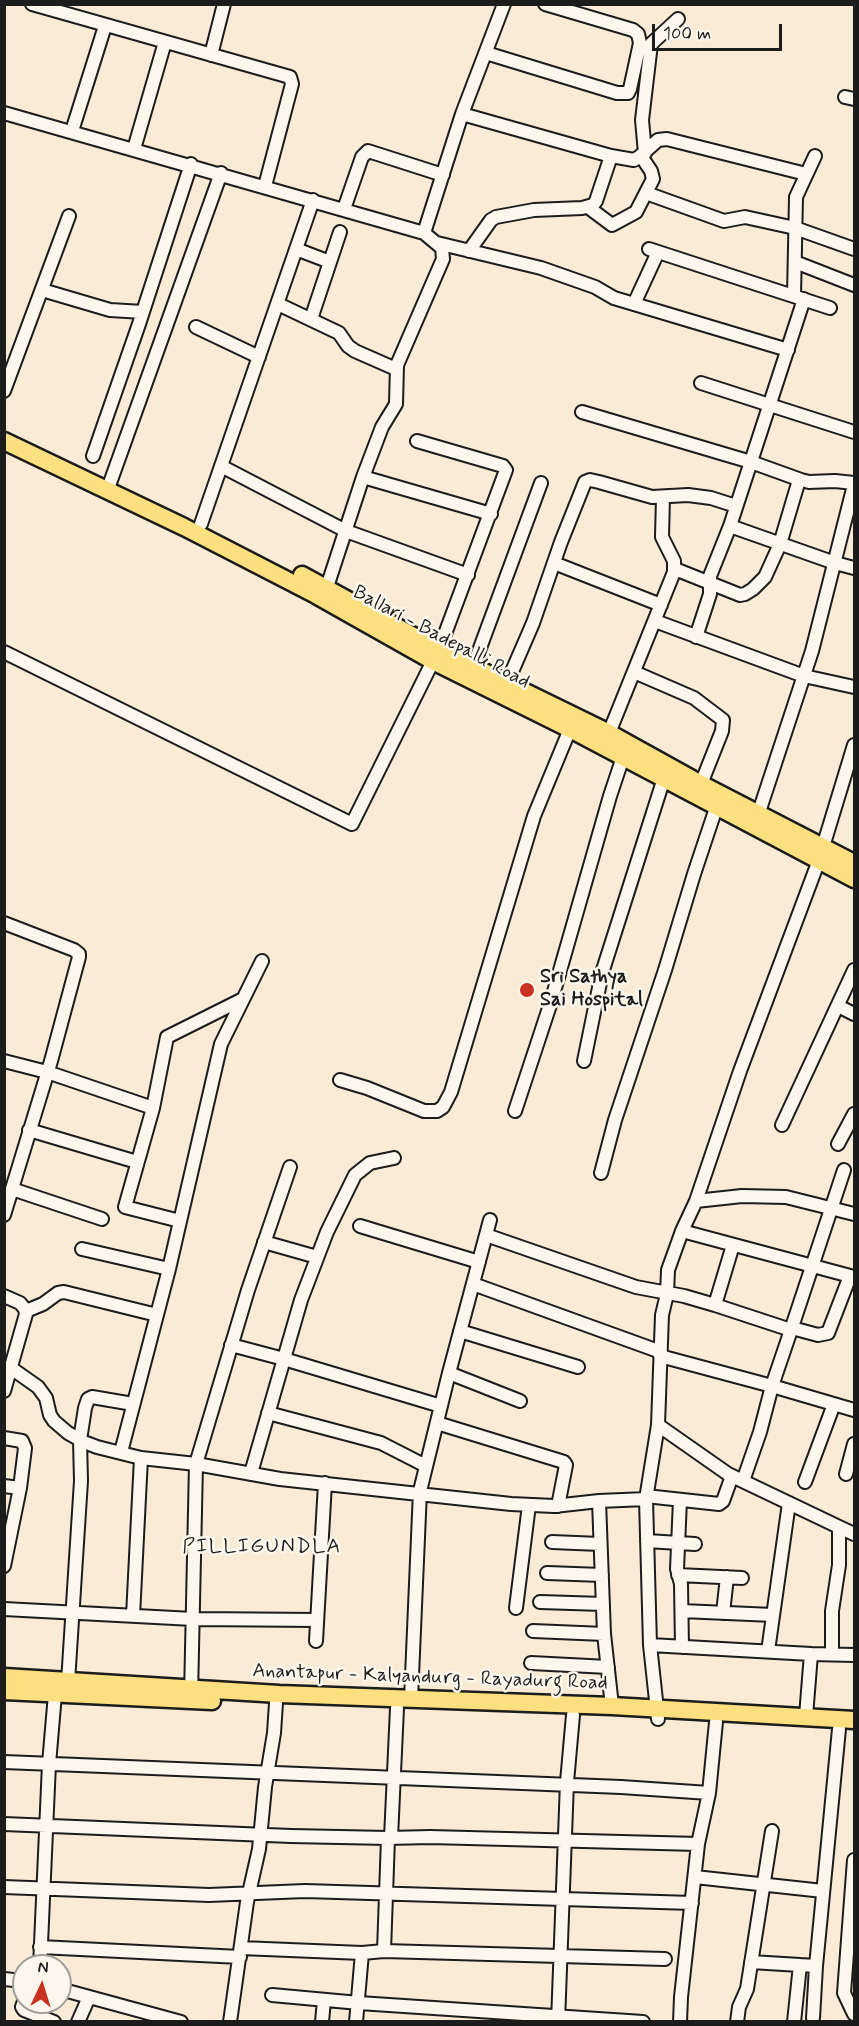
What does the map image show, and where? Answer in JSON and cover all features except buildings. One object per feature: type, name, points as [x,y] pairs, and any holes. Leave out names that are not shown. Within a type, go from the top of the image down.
[{"type":"highway","name":"Ballari - Badepalli Road","points":[[4,430],[327,587],[436,655],[473,667],[507,683],[609,733],[701,784],[759,812],[855,879]]},
{"type":"highway","name":"Ballari - Badepalli Road","points":[[4,441],[184,527],[436,655],[570,729],[717,805],[821,854],[855,863]]},
{"type":"highway","name":"Anantapur - Kalyandurg - Rayadurg Road","points":[[4,1677],[276,1703],[612,1706],[716,1722],[847,1730]]},
{"type":"highway","name":"Anantapur - Kalyandurg - Rayadurg Road","points":[[4,1691],[55,1694],[191,1694],[404,1703],[573,1715],[806,1716],[855,1720]]},
{"type":"street","points":[[32,4],[287,75],[292,81],[265,186]]},
{"type":"street","points":[[211,55],[224,4]]},
{"type":"street","points":[[424,233],[462,114],[504,4]]},
{"type":"street","points":[[486,53],[617,93],[627,93],[630,89],[640,43],[638,34],[633,30],[545,4]]},
{"type":"street","points":[[588,207],[614,225],[636,212],[646,194],[653,175],[643,154],[642,120],[651,44],[678,19]]},
{"type":"street","points":[[72,131],[105,26]]},
{"type":"street","points":[[134,149],[165,42]]},
{"type":"street","points":[[4,112],[424,233],[443,251],[443,259],[396,369],[396,404],[382,427],[363,477],[327,587]]},
{"type":"street","points":[[462,114],[611,156],[634,160],[658,140],[667,139],[806,174]]},
{"type":"street","points":[[344,209],[362,157],[368,152],[443,175]]},
{"type":"street","points":[[470,251],[488,223],[496,217],[534,210],[588,207],[596,201],[611,156]]},
{"type":"street","points":[[696,637],[710,594],[712,571],[730,526],[788,350],[799,297],[795,262],[796,197],[815,156]]},
{"type":"street","points":[[93,456],[191,165]]},
{"type":"street","points":[[110,483],[221,173]]},
{"type":"street","points":[[646,194],[724,221],[745,217],[795,228],[855,249]]},
{"type":"street","points":[[201,524],[313,200]]},
{"type":"street","points":[[4,391],[69,216]]},
{"type":"street","points":[[311,319],[340,232]]},
{"type":"street","points":[[437,243],[542,268],[595,287],[614,298],[788,350]]},
{"type":"street","points":[[296,249],[330,262]]},
{"type":"street","points":[[634,304],[653,250],[830,308]]},
{"type":"street","points":[[795,262],[855,285]]},
{"type":"street","points":[[42,290],[110,310],[143,312]]},
{"type":"street","points":[[278,304],[339,333],[354,351],[396,369]]},
{"type":"street","points":[[196,327],[259,357]]},
{"type":"street","points":[[701,383],[855,432]]},
{"type":"street","points":[[582,412],[751,462],[799,480],[855,484],[804,676],[759,812]]},
{"type":"street","points":[[4,652],[352,824],[436,655],[506,472],[505,467],[417,441]]},
{"type":"street","points":[[221,466],[346,531],[468,575]]},
{"type":"street","points":[[363,477],[491,514]]},
{"type":"street","points":[[675,569],[740,595],[745,594],[765,577],[780,544],[799,480]]},
{"type":"street","points":[[507,683],[533,623],[585,482],[592,481],[645,495],[663,497],[687,495],[736,506]]},
{"type":"street","points":[[473,667],[541,483]]},
{"type":"street","points":[[609,733],[675,569],[674,561],[662,537],[663,497]]},
{"type":"street","points":[[730,526],[834,563],[855,568]]},
{"type":"street","points":[[554,563],[661,605]]},
{"type":"street","points":[[655,621],[804,676],[855,687]]},
{"type":"street","points":[[634,672],[694,698],[723,720],[722,731],[701,784]]},
{"type":"street","points":[[340,1080],[367,1088],[424,1111],[437,1111],[443,1107],[451,1092],[534,816],[570,729]]},
{"type":"street","points":[[657,1714],[651,1675],[646,1498],[658,1425],[662,1315],[667,1294],[668,1270],[696,1201],[740,1071],[821,854],[855,745]]},
{"type":"street","points":[[515,1111],[551,1002],[609,796],[624,757]]},
{"type":"street","points":[[584,1061],[602,973],[664,778]]},
{"type":"street","points":[[601,1173],[615,1120],[717,805]]},
{"type":"street","points":[[4,1215],[47,1072],[79,954],[74,950],[5,924]]},
{"type":"street","points":[[121,1452],[169,1269],[221,1044],[262,961]]},
{"type":"street","points":[[782,1125],[855,970]]},
{"type":"street","points":[[180,1221],[125,1207],[153,1108],[167,1037],[243,999]]},
{"type":"street","points":[[838,1006],[855,1014]]},
{"type":"street","points":[[4,1061],[47,1072],[153,1108]]},
{"type":"street","points":[[838,1144],[855,1114]]},
{"type":"street","points":[[29,1130],[137,1162]]},
{"type":"street","points":[[251,1473],[305,1290],[317,1257],[355,1175],[370,1163],[394,1158]]},
{"type":"street","points":[[191,1694],[196,1464],[231,1346],[290,1167]]},
{"type":"street","points":[[11,1368],[38,1387],[46,1398],[50,1415],[54,1421],[80,1440],[97,1447],[141,1458],[325,1484],[529,1505],[558,1506],[646,1498],[721,1503],[737,1478],[760,1432],[772,1386],[844,1170]]},
{"type":"street","points":[[12,1189],[102,1219]]},
{"type":"street","points":[[696,1201],[742,1196],[786,1197],[855,1214]]},
{"type":"street","points":[[384,1951],[385,1893],[404,1703],[420,1494],[490,1220]]},
{"type":"street","points":[[360,1226],[479,1262]]},
{"type":"street","points":[[486,1234],[636,1287],[684,1296],[792,1329],[818,1335],[828,1332],[853,1277],[682,1231]]},
{"type":"street","points":[[264,1242],[317,1257]]},
{"type":"street","points":[[715,1305],[733,1245]]},
{"type":"street","points":[[82,1249],[169,1269]]},
{"type":"street","points":[[473,1284],[661,1354],[855,1410]]},
{"type":"street","points":[[26,1311],[64,1292],[157,1315]]},
{"type":"street","points":[[4,1296],[20,1303],[26,1311]]},
{"type":"street","points":[[4,1391],[26,1311]]},
{"type":"street","points":[[460,1331],[578,1367]]},
{"type":"street","points":[[231,1346],[284,1359],[441,1406]]},
{"type":"street","points":[[449,1374],[520,1401]]},
{"type":"street","points":[[68,1682],[81,1481],[82,1418],[90,1397],[133,1404]]},
{"type":"street","points":[[805,1482],[834,1404]]},
{"type":"street","points":[[268,1413],[381,1443],[426,1466]]},
{"type":"street","points":[[437,1423],[564,1462],[566,1465],[558,1506]]},
{"type":"street","points":[[658,1425],[737,1478],[855,1534]]},
{"type":"street","points":[[4,1438],[20,1440],[25,1445],[20,1488],[4,1566]]},
{"type":"street","points":[[846,1474],[855,1444]]},
{"type":"street","points":[[133,1616],[141,1458]]},
{"type":"street","points":[[316,1641],[325,1484]]},
{"type":"street","points":[[4,1486],[20,1488]]},
{"type":"street","points":[[680,1500],[678,1575],[681,1584],[682,1647]]},
{"type":"street","points":[[598,1502],[604,1634],[612,1706]]},
{"type":"street","points":[[768,1651],[789,1503]]},
{"type":"street","points":[[516,1608],[529,1505]]},
{"type":"street","points":[[832,1654],[832,1611],[839,1565],[839,1527]]},
{"type":"street","points":[[647,1541],[695,1544]]},
{"type":"street","points":[[552,1542],[600,1544]]},
{"type":"street","points":[[547,1573],[602,1575]]},
{"type":"street","points":[[678,1575],[742,1578]]},
{"type":"street","points":[[723,1613],[727,1577]]},
{"type":"street","points":[[540,1602],[603,1604]]},
{"type":"street","points":[[4,1609],[193,1619],[317,1620]]},
{"type":"street","points":[[682,1611],[773,1616]]},
{"type":"street","points":[[533,1631],[604,1634]]},
{"type":"street","points":[[650,1645],[855,1655]]},
{"type":"street","points":[[806,1716],[811,1654]]},
{"type":"street","points":[[531,1663],[608,1667]]},
{"type":"street","points":[[40,1954],[49,1764],[55,1694]]},
{"type":"street","points":[[230,2022],[247,1902],[261,1835],[276,1703]]},
{"type":"street","points":[[558,2018],[567,1786],[573,1715]]},
{"type":"street","points":[[680,2022],[698,1844],[708,1793],[716,1722]]},
{"type":"street","points":[[813,2018],[824,1891],[847,1730]]},
{"type":"street","points":[[4,1762],[621,1787],[708,1793]]},
{"type":"street","points":[[4,1824],[261,1835],[698,1844]]},
{"type":"street","points":[[737,2022],[751,1962],[772,1831]]},
{"type":"street","points":[[855,1860],[844,1993],[855,2014]]},
{"type":"street","points":[[695,1876],[763,1886],[824,1891]]},
{"type":"street","points":[[4,1887],[209,1895],[305,1891],[692,1903]]},
{"type":"street","points":[[40,1947],[241,1952],[362,1953],[384,1951],[665,1959]]},
{"type":"street","points":[[356,2022],[362,1953]]},
{"type":"street","points":[[751,1962],[816,1966]]},
{"type":"street","points":[[794,2022],[800,1965]]},
{"type":"street","points":[[72,1992],[181,2022]]},
{"type":"street","points":[[272,1995],[558,2018],[643,2022]]},
{"type":"street","points":[[78,2022],[89,1997]]},
{"type":"street","points":[[322,2022],[324,2000]]},
{"type":"street","points":[[34,2014],[54,2022]]},
{"type":"place","name":"Sri Sathya Sai Hospital","points":[[527,990]]},
{"type":"district","name":"PILLIGUNDLA","points":[[262,1548]]}]
